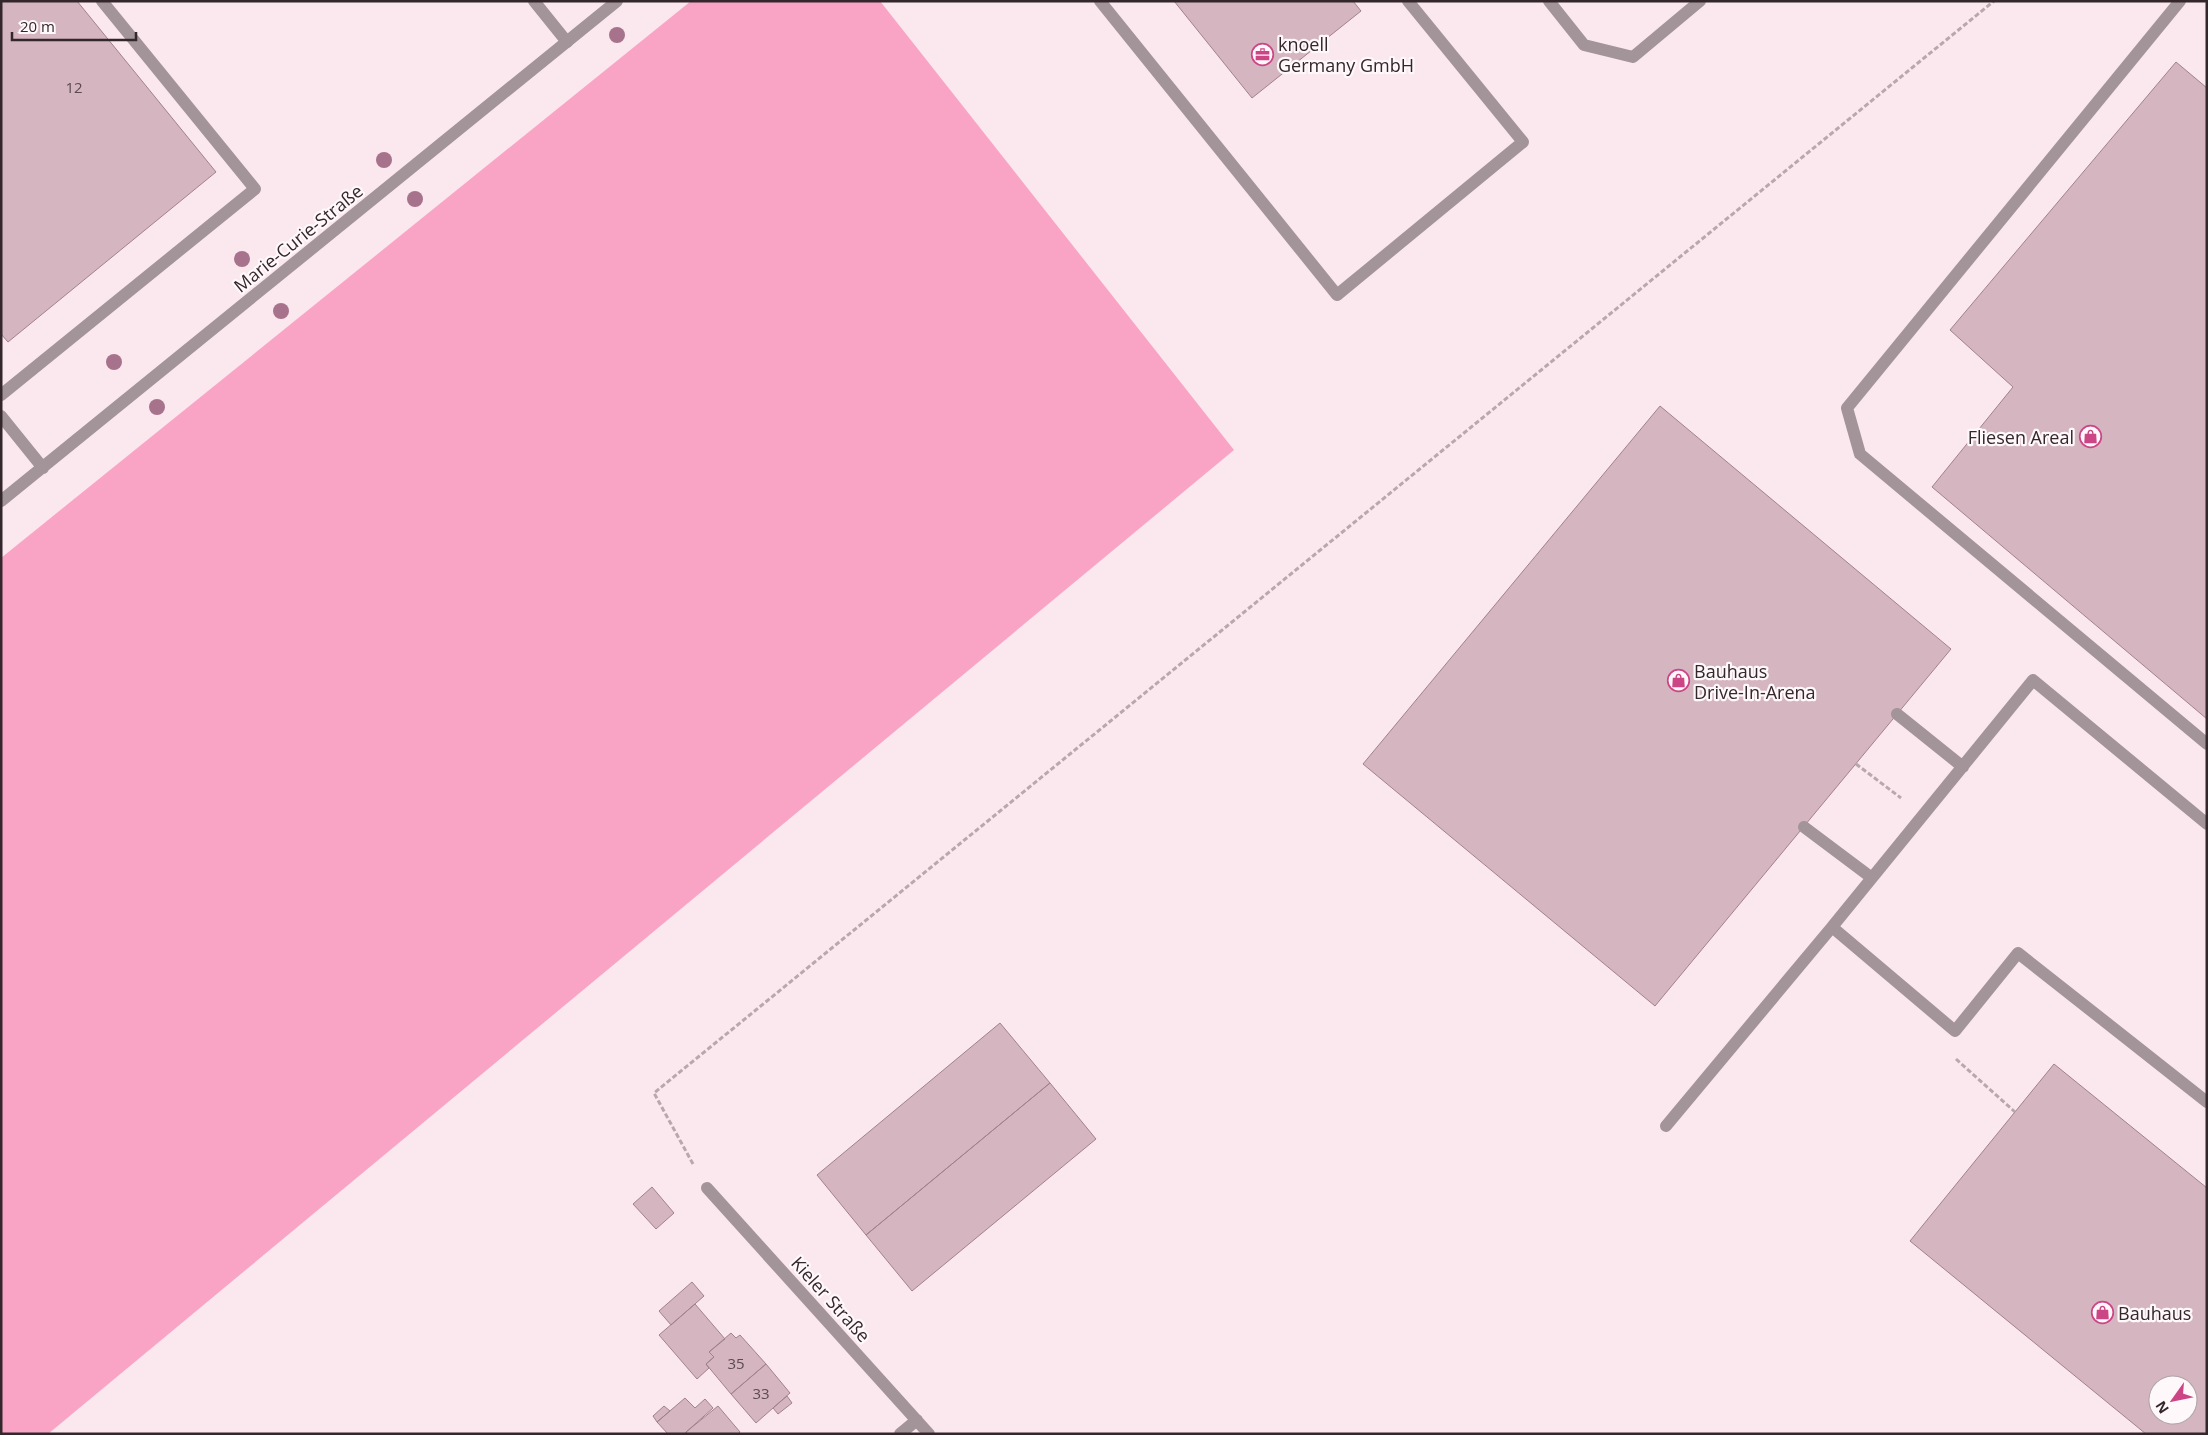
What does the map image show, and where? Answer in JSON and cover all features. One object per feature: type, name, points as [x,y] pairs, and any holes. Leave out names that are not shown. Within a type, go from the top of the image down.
[{"type":"street","points":[[1,395],[255,189],[102,1]]},
{"type":"street","points":[[534,1],[567,42]]},
{"type":"street","name":"Marie-Curie-Straße","points":[[1,501],[616,1]]},
{"type":"street","points":[[1100,1],[1337,295],[1523,142],[1408,1]]},
{"type":"street","points":[[1549,1],[1584,44],[1633,57],[1700,1]]},
{"type":"street","points":[[2180,1],[1847,408],[1860,454],[2207,744]]},
{"type":"street","points":[[1,416],[43,468]]},
{"type":"street","points":[[1666,1126],[1832,927],[2033,680],[2207,824]]},
{"type":"street","points":[[1897,714],[1962,767]]},
{"type":"street","points":[[1804,826],[1872,878]]},
{"type":"street","points":[[1832,927],[1955,1031],[2018,952],[2207,1102]]},
{"type":"street","name":"Kieler Straße","points":[[706,1188],[929,1434]]},
{"type":"street","points":[[900,1434],[918,1420]]},
{"type":"path","points":[[706,1188],[654,1093],[1994,1]]},
{"type":"path","points":[[1856,764],[1923,815]]},
{"type":"path","points":[[1955,1031],[1956,1061],[2015,1112]]},
{"type":"shaded area","points":[[691,1],[880,1],[1234,450],[48,1434],[1,1434],[1,558]]},
{"type":"building","points":[[1,1],[77,1],[216,172],[8,342],[1,334]]},
{"type":"building","name":"knoell Germany GmbH","points":[[1174,1],[1353,1],[1361,11],[1252,98]]},
{"type":"building","name":"Fliesen Areal","points":[[2176,62],[2207,88],[2207,719],[1932,487],[2013,387],[1950,330]]},
{"type":"building","name":"Bauhaus Drive-In-Arena","points":[[1660,406],[1951,649],[1655,1006],[1363,764]]},
{"type":"building","points":[[1000,1023],[1050,1083],[866,1235],[817,1175]]},
{"type":"building","name":"Bauhaus","points":[[2054,1064],[2207,1188],[2207,1434],[2146,1434],[1910,1241]]},
{"type":"building","points":[[1050,1083],[1096,1139],[912,1291],[866,1235]]},
{"type":"building","points":[[652,1187],[674,1213],[656,1229],[633,1204]]},
{"type":"building","points":[[692,1282],[704,1296],[671,1325],[659,1311]]},
{"type":"building","points":[[695,1304],[725,1339],[709,1352],[714,1357],[706,1364],[709,1368],[697,1379],[659,1335]]},
{"type":"building","points":[[731,1333],[736,1338],[740,1335],[766,1364],[731,1394],[706,1364],[714,1357],[709,1352]]},
{"type":"building","points":[[766,1364],[790,1393],[756,1423],[731,1394]]},
{"type":"building","points":[[787,1396],[792,1403],[778,1414],[773,1408]]},
{"type":"building","points":[[685,1398],[695,1408],[705,1399],[713,1408],[684,1434],[668,1434],[657,1422]]},
{"type":"building","points":[[664,1406],[670,1411],[657,1422],[653,1416]]},
{"type":"building","points":[[718,1406],[740,1432],[738,1434],[688,1434],[686,1432]]},
{"type":"place","name":"knoell Germany GmbH","points":[[1262,54]]},
{"type":"place","name":"Fliesen Areal","points":[[2090,437]]},
{"type":"place","name":"Bauhaus Drive-In-Arena","points":[[1678,681]]},
{"type":"place","name":"Bauhaus","points":[[2102,1313]]}]
